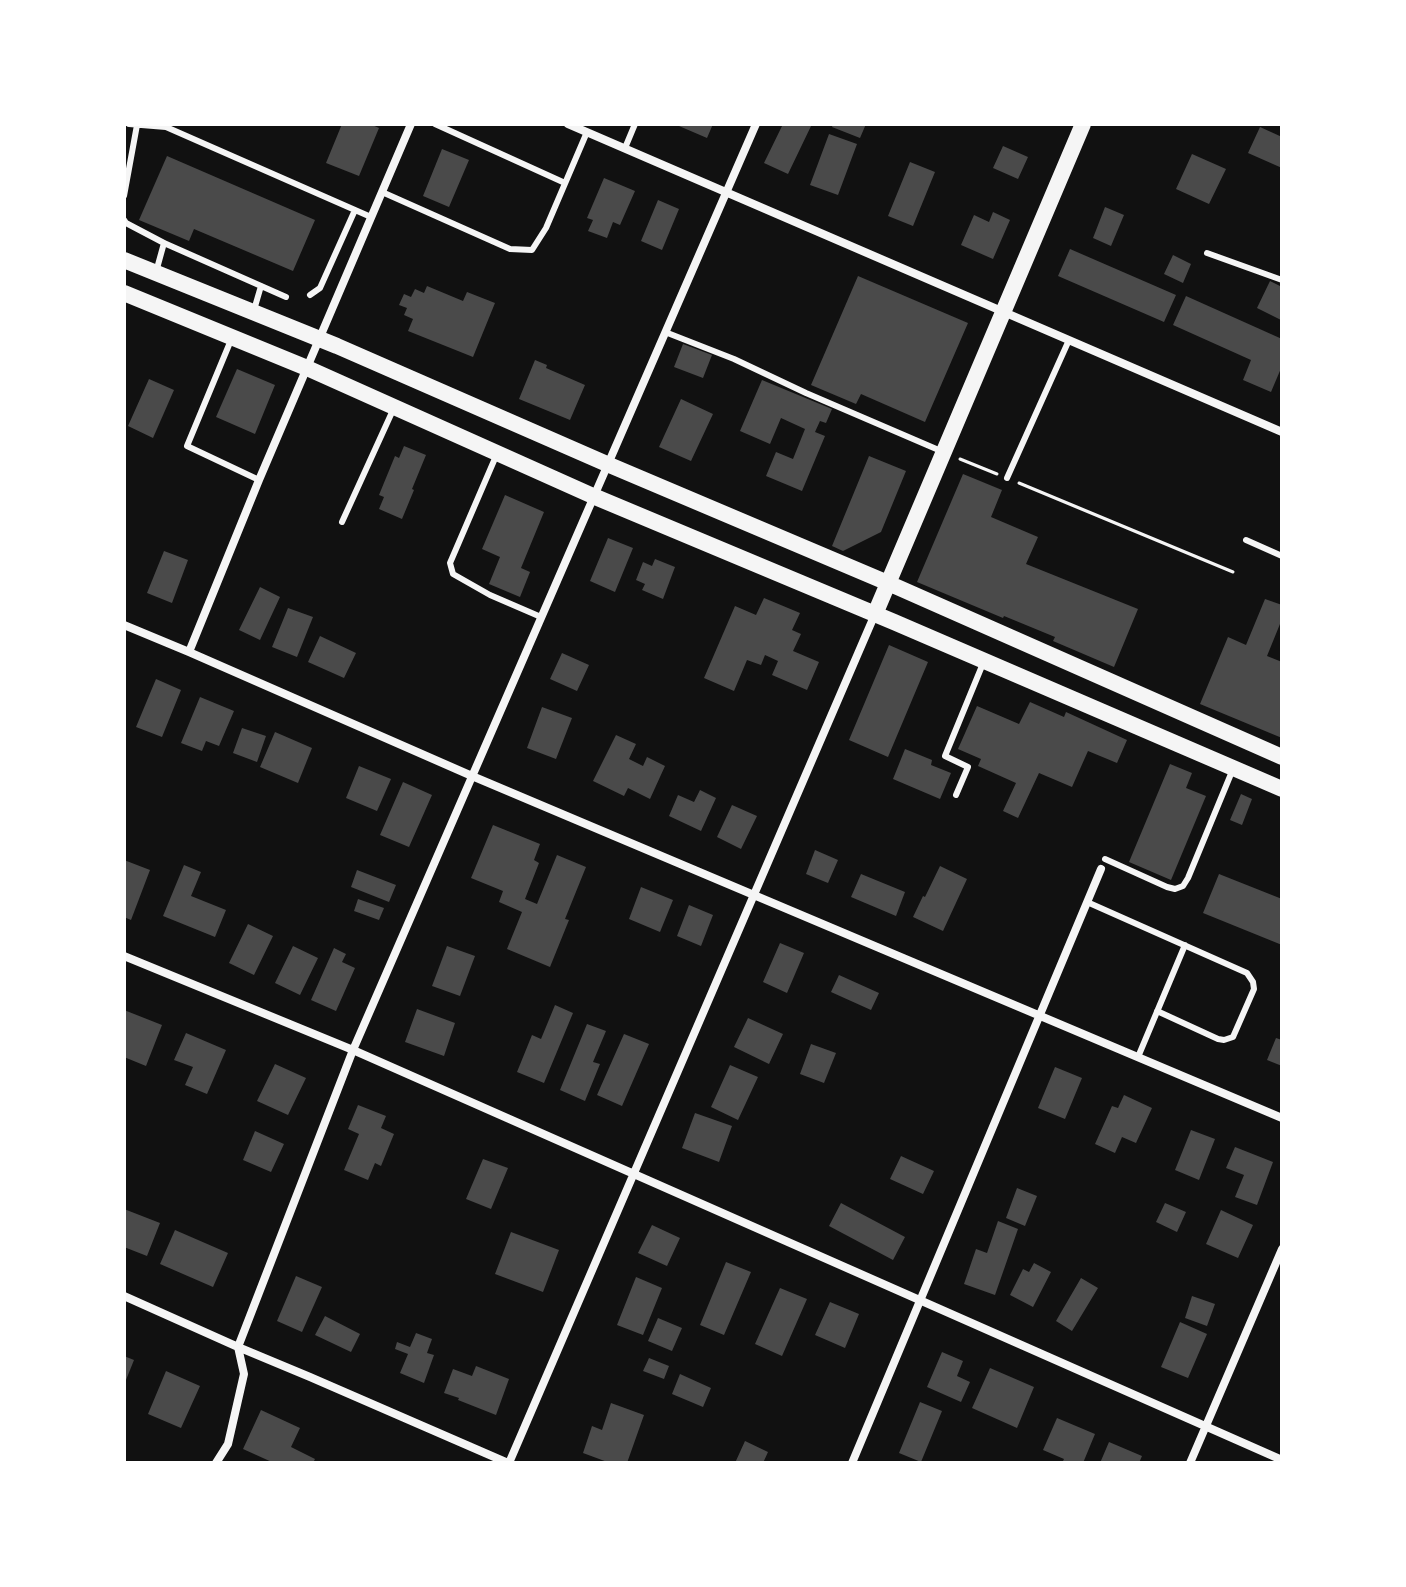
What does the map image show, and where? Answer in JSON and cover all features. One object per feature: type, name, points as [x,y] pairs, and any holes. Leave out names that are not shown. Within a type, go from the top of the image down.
[{"type":"main road","points":[[875,614],[1083,124]]},
{"type":"main road","points":[[124,260],[319,338],[1282,757]]},
{"type":"main road","points":[[124,293],[307,368],[593,496],[1282,789]]},
{"type":"street","points":[[189,652],[411,124]]},
{"type":"street","points":[[568,124],[1282,432]]},
{"type":"street","points":[[216,1463],[228,1444],[244,1374],[238,1347],[353,1050],[756,124]]},
{"type":"street","points":[[124,1296],[508,1463],[875,614]]},
{"type":"street","points":[[124,625],[472,776],[1282,1118]]},
{"type":"street","points":[[852,1463],[1101,869]]},
{"type":"street","points":[[124,956],[353,1050],[1282,1460]]},
{"type":"street","points":[[1190,1463],[1282,1249]]},
{"type":"lane","points":[[129,124],[166,127],[371,217]]},
{"type":"lane","points":[[435,124],[565,183]]},
{"type":"lane","points":[[625,148],[635,124]]},
{"type":"lane","points":[[124,196],[137,125]]},
{"type":"lane","points":[[382,192],[510,249],[532,250],[546,228],[587,132]]},
{"type":"lane","points":[[310,295],[320,288],[355,210]]},
{"type":"lane","points":[[124,220],[164,243],[286,297]]},
{"type":"lane","points":[[156,272],[164,243]]},
{"type":"lane","points":[[1207,253],[1282,280]]},
{"type":"lane","points":[[253,311],[261,286]]},
{"type":"lane","points":[[665,332],[734,359],[944,452]]},
{"type":"lane","points":[[232,337],[187,446],[259,480]]},
{"type":"lane","points":[[1007,478],[1069,340]]},
{"type":"lane","points":[[342,522],[394,407]]},
{"type":"lane","points":[[498,453],[450,563],[453,574],[490,595],[541,617]]},
{"type":"lane","points":[[1246,540],[1282,556]]},
{"type":"lane","points":[[956,795],[968,767],[945,756],[984,661]]},
{"type":"lane","points":[[1105,859],[1167,887],[1175,889],[1183,886],[1233,768]]},
{"type":"lane","points":[[1087,902],[1247,973],[1253,982],[1254,989],[1233,1037],[1224,1040],[1157,1011]]},
{"type":"lane","points":[[1138,1057],[1185,945]]},
{"type":"path","points":[[944,452],[1233,572]]},
{"type":"building","points":[[342,124],[370,124],[379,128],[359,176],[326,163]]},
{"type":"building","points":[[680,124],[713,124],[707,138]]},
{"type":"building","points":[[783,124],[812,124],[788,174],[764,163]]},
{"type":"building","points":[[833,124],[866,124],[860,138],[832,127]]},
{"type":"building","points":[[1260,127],[1282,137],[1282,168],[1248,153]]},
{"type":"building","points":[[829,134],[857,144],[838,195],[810,185]]},
{"type":"building","points":[[1003,146],[1028,157],[1018,179],[993,168]]},
{"type":"building","points":[[442,149],[469,160],[449,207],[423,196]]},
{"type":"building","points":[[1192,154],[1226,169],[1209,204],[1176,189]]},
{"type":"building","points":[[167,156],[315,220],[293,271],[194,229],[189,241],[139,220]]},
{"type":"building","points":[[910,162],[935,172],[913,226],[888,216]]},
{"type":"building","points":[[604,178],[635,191],[620,225],[613,222],[607,238],[588,231],[593,220],[587,218]]},
{"type":"building","points":[[658,200],[679,209],[662,250],[641,241]]},
{"type":"building","points":[[1105,207],[1124,215],[1111,246],[1093,238]]},
{"type":"building","points":[[993,212],[1010,220],[993,259],[961,245],[974,215],[989,222]]},
{"type":"building","points":[[1070,249],[1176,295],[1164,322],[1058,276]]},
{"type":"building","points":[[1173,255],[1191,264],[1183,283],[1164,274]]},
{"type":"building","points":[[858,276],[968,323],[925,422],[861,394],[856,404],[811,385]]},
{"type":"building","points":[[1270,281],[1282,287],[1281,320],[1257,308]]},
{"type":"building","points":[[427,286],[463,301],[467,292],[495,303],[473,357],[408,331],[413,319],[404,315],[407,308],[399,305],[404,294],[411,297],[415,289],[424,293]]},
{"type":"building","points":[[1186,296],[1282,339],[1282,366],[1271,392],[1243,380],[1251,360],[1173,325]]},
{"type":"building","points":[[683,344],[712,355],[703,378],[674,367]]},
{"type":"building","points":[[535,360],[585,385],[570,420],[519,399]]},
{"type":"building","points":[[237,369],[275,385],[255,434],[216,417]]},
{"type":"building","points":[[149,379],[174,390],[153,438],[128,426]]},
{"type":"building","points":[[762,380],[832,409],[826,423],[820,421],[815,432],[825,436],[802,491],[766,476],[776,452],[793,459],[805,429],[781,418],[770,444],[740,431]]},
{"type":"building","points":[[681,399],[713,414],[691,461],[659,447]]},
{"type":"building","points":[[404,446],[426,455],[402,519],[379,509],[384,497],[379,495],[395,456],[399,458]]},
{"type":"building","points":[[869,456],[906,471],[881,532],[843,551],[832,546]]},
{"type":"building","points":[[963,474],[1002,490],[991,517],[1038,537],[1026,564],[1138,609],[1114,667],[1053,641],[1055,637],[917,582]]},
{"type":"building","points":[[505,495],[544,512],[521,568],[530,572],[520,597],[489,584],[500,557],[482,549]]},
{"type":"building","points":[[608,538],[633,548],[615,592],[590,581]]},
{"type":"building","points":[[164,551],[188,560],[172,603],[147,593]]},
{"type":"building","points":[[655,559],[675,567],[663,599],[642,590],[645,584],[636,580],[643,562],[652,566]]},
{"type":"building","points":[[260,587],[280,597],[260,640],[239,630]]},
{"type":"building","points":[[764,598],[800,613],[792,630],[801,634],[793,651],[819,662],[807,690],[772,675],[778,661],[765,655],[761,665],[747,660],[734,691],[704,678],[735,606],[756,615]]},
{"type":"building","points":[[1265,599],[1282,605],[1282,619],[1267,656],[1282,662],[1282,738],[1200,704],[1228,637],[1246,645]]},
{"type":"building","points":[[288,608],[313,617],[297,657],[272,647]]},
{"type":"building","points":[[320,636],[356,653],[344,678],[308,662]]},
{"type":"building","points":[[889,645],[928,662],[888,757],[849,740]]},
{"type":"building","points":[[562,653],[589,665],[577,691],[550,679]]},
{"type":"building","points":[[156,679],[181,690],[162,737],[136,727]]},
{"type":"building","points":[[200,697],[234,711],[219,746],[206,741],[202,751],[181,743]]},
{"type":"building","points":[[1030,702],[1064,717],[1066,712],[1127,740],[1117,763],[1088,751],[1072,787],[1039,773],[1018,818],[1003,811],[1016,783],[978,766],[981,759],[958,749],[977,706],[1019,724]]},
{"type":"building","points":[[542,707],[572,718],[556,759],[527,748]]},
{"type":"building","points":[[242,728],[266,736],[257,762],[233,753]]},
{"type":"building","points":[[275,732],[312,748],[298,783],[260,767]]},
{"type":"building","points":[[616,735],[636,744],[629,759],[643,766],[647,757],[665,766],[650,799],[628,788],[624,796],[593,781]]},
{"type":"building","points":[[905,749],[932,760],[931,765],[951,773],[940,799],[893,779]]},
{"type":"building","points":[[1170,764],[1192,773],[1186,788],[1206,796],[1171,880],[1129,862]]},
{"type":"building","points":[[359,766],[391,779],[377,811],[346,798]]},
{"type":"building","points":[[403,782],[432,795],[409,847],[380,835]]},
{"type":"building","points":[[700,790],[716,798],[701,831],[669,816],[678,795],[694,802]]},
{"type":"building","points":[[1241,794],[1252,799],[1242,825],[1230,820]]},
{"type":"building","points":[[732,805],[757,816],[741,849],[717,837]]},
{"type":"building","points":[[493,825],[540,844],[534,860],[539,863],[525,899],[537,904],[557,855],[586,867],[550,967],[507,949],[522,912],[499,902],[503,891],[471,878]]},
{"type":"building","points":[[815,850],[838,860],[828,883],[806,874]]},
{"type":"building","points":[[124,860],[150,870],[131,920],[124,917]]},
{"type":"building","points":[[184,865],[201,872],[191,896],[226,910],[215,937],[163,916]]},
{"type":"building","points":[[940,866],[967,879],[943,931],[913,917]]},
{"type":"building","points":[[357,870],[396,885],[389,902],[351,887]]},
{"type":"building","points":[[861,874],[905,892],[896,916],[851,897]]},
{"type":"building","points":[[1219,874],[1282,899],[1282,945],[1203,913]]},
{"type":"building","points":[[641,887],[673,900],[660,932],[629,919]]},
{"type":"building","points":[[358,899],[384,908],[379,920],[354,911]]},
{"type":"building","points":[[689,905],[713,915],[701,946],[677,936]]},
{"type":"building","points":[[248,924],[273,936],[254,975],[229,963]]},
{"type":"building","points":[[780,943],[804,953],[787,993],[763,982]]},
{"type":"building","points":[[293,946],[318,958],[300,995],[275,983]]},
{"type":"building","points":[[447,946],[475,956],[460,996],[432,986]]},
{"type":"building","points":[[334,948],[346,954],[342,962],[355,968],[336,1011],[311,1000]]},
{"type":"building","points":[[839,975],[879,993],[871,1010],[831,992]]},
{"type":"building","points":[[555,1005],[573,1013],[544,1083],[517,1072],[532,1035],[541,1039]]},
{"type":"building","points":[[417,1009],[455,1023],[444,1056],[405,1042]]},
{"type":"building","points":[[124,1010],[162,1025],[146,1066],[124,1057]]},
{"type":"building","points":[[748,1018],[783,1034],[769,1064],[734,1047]]},
{"type":"building","points":[[587,1024],[606,1031],[593,1062],[600,1064],[585,1101],[560,1090]]},
{"type":"building","points":[[186,1033],[226,1050],[207,1094],[185,1085],[193,1067],[174,1060]]},
{"type":"building","points":[[624,1034],[649,1044],[622,1106],[597,1095]]},
{"type":"building","points":[[1276,1038],[1282,1040],[1282,1066],[1267,1060]]},
{"type":"building","points":[[811,1044],[836,1053],[824,1083],[800,1074]]},
{"type":"building","points":[[275,1064],[306,1078],[288,1115],[257,1101]]},
{"type":"building","points":[[730,1065],[758,1077],[738,1120],[711,1107]]},
{"type":"building","points":[[1055,1067],[1082,1078],[1065,1119],[1038,1108]]},
{"type":"building","points":[[1124,1095],[1152,1108],[1136,1143],[1122,1137],[1115,1153],[1095,1144],[1112,1106],[1118,1108]]},
{"type":"building","points":[[358,1105],[386,1116],[381,1128],[394,1134],[381,1166],[375,1163],[368,1180],[344,1170],[359,1134],[348,1129]]},
{"type":"building","points":[[695,1113],[732,1126],[719,1162],[682,1148]]},
{"type":"building","points":[[1191,1130],[1215,1139],[1199,1180],[1175,1170]]},
{"type":"building","points":[[255,1131],[284,1144],[271,1172],[243,1160]]},
{"type":"building","points":[[1235,1147],[1273,1162],[1257,1205],[1235,1197],[1244,1175],[1226,1168]]},
{"type":"building","points":[[901,1156],[934,1171],[923,1194],[890,1179]]},
{"type":"building","points":[[483,1159],[508,1168],[491,1209],[466,1199]]},
{"type":"building","points":[[1017,1188],[1037,1196],[1025,1226],[1006,1218]]},
{"type":"building","points":[[841,1203],[905,1237],[893,1260],[829,1226]]},
{"type":"building","points":[[1165,1203],[1186,1212],[1177,1232],[1156,1222]]},
{"type":"building","points":[[124,1209],[160,1223],[147,1256],[124,1247]]},
{"type":"building","points":[[1221,1210],[1253,1225],[1238,1258],[1206,1244]]},
{"type":"building","points":[[998,1221],[1018,1229],[995,1295],[964,1284],[976,1249],[987,1253]]},
{"type":"building","points":[[652,1225],[680,1238],[667,1266],[638,1253]]},
{"type":"building","points":[[175,1230],[228,1253],[213,1287],[160,1264]]},
{"type":"building","points":[[511,1232],[559,1250],[543,1292],[495,1274]]},
{"type":"building","points":[[726,1262],[751,1272],[724,1335],[700,1325]]},
{"type":"building","points":[[1034,1263],[1051,1272],[1033,1307],[1010,1295],[1023,1269],[1029,1272]]},
{"type":"building","points":[[296,1276],[322,1287],[302,1332],[277,1321]]},
{"type":"building","points":[[636,1277],[662,1288],[643,1335],[617,1325]]},
{"type":"building","points":[[1081,1278],[1098,1288],[1072,1331],[1056,1321]]},
{"type":"building","points":[[780,1288],[807,1299],[782,1356],[755,1344]]},
{"type":"building","points":[[1192,1296],[1215,1304],[1207,1326],[1185,1318]]},
{"type":"building","points":[[830,1302],[859,1314],[845,1348],[815,1335]]},
{"type":"building","points":[[325,1316],[360,1334],[351,1352],[315,1335]]},
{"type":"building","points":[[658,1318],[682,1328],[672,1351],[648,1341]]},
{"type":"building","points":[[1180,1322],[1207,1334],[1188,1378],[1161,1367]]},
{"type":"building","points":[[416,1333],[432,1339],[427,1353],[434,1355],[424,1383],[400,1373],[408,1354],[395,1349],[397,1342],[410,1347]]},
{"type":"building","points":[[942,1352],[963,1361],[957,1376],[970,1382],[961,1402],[927,1387]]},
{"type":"building","points":[[124,1356],[134,1360],[124,1385]]},
{"type":"building","points":[[649,1358],[669,1366],[664,1379],[643,1371]]},
{"type":"building","points":[[476,1366],[509,1379],[496,1415],[444,1393],[453,1369],[472,1376]]},
{"type":"building","points":[[990,1368],[1034,1387],[1017,1428],[972,1408]]},
{"type":"building","points":[[166,1371],[200,1386],[181,1428],[148,1414]]},
{"type":"building","points":[[680,1374],[711,1388],[703,1407],[672,1394]]},
{"type":"building","points":[[920,1402],[942,1411],[921,1462],[899,1453]]},
{"type":"building","points":[[611,1403],[644,1415],[627,1463],[610,1463],[583,1453],[592,1426],[602,1430]]},
{"type":"building","points":[[261,1410],[300,1428],[291,1447],[315,1459],[313,1463],[274,1463],[243,1449]]},
{"type":"building","points":[[1057,1418],[1095,1434],[1083,1463],[1062,1463],[1064,1459],[1043,1450]]},
{"type":"building","points":[[745,1441],[768,1452],[763,1463],[735,1463]]},
{"type":"building","points":[[1109,1442],[1142,1456],[1139,1463],[1100,1463]]}]
